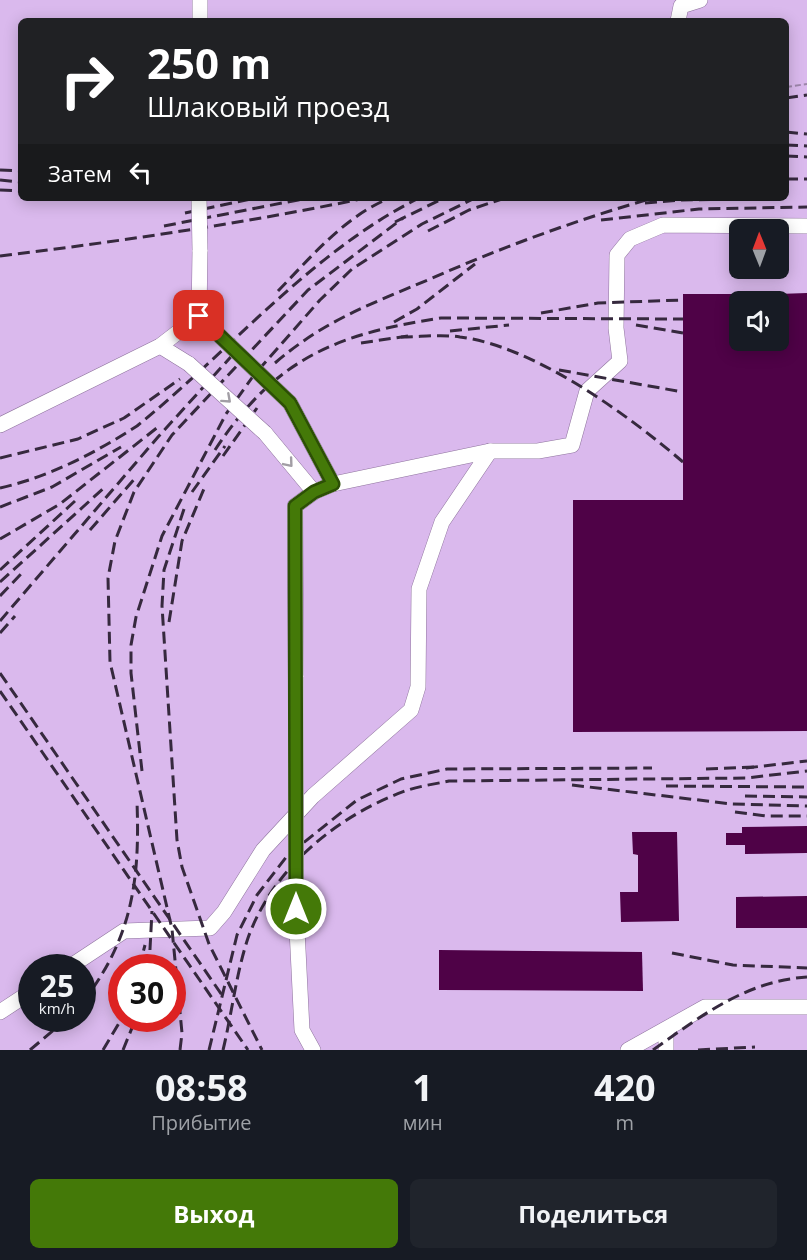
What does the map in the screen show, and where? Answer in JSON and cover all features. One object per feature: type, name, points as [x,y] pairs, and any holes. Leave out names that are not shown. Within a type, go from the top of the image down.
[{"type":"street","points":[[200,0],[200,18]]},
{"type":"street","points":[[679,18],[681,6],[700,0]]},
{"type":"street","points":[[199,201],[199,316],[290,403],[333,484]]},
{"type":"street","points":[[313,1050],[302,1030],[296,909],[295,506],[314,492],[333,484],[490,451],[538,451],[572,445],[587,391],[620,361],[616,328],[617,255],[630,239],[663,225],[807,226]]},
{"type":"street","points":[[0,425],[160,346],[199,316]]},
{"type":"street","points":[[160,346],[189,364],[265,433],[314,492]]},
{"type":"street","points":[[89,954],[124,931],[210,928],[224,912],[270,843],[313,796],[411,710],[418,687],[418,589],[442,522],[490,451]]},
{"type":"street","points":[[0,1012],[18,1000]]},
{"type":"street","points":[[628,1050],[705,1007],[807,1007]]},
{"type":"street","points":[[666,1030],[666,1050]]},
{"type":"path","points":[[789,87],[807,84]]},
{"type":"shaded area","points":[[0,0],[807,0],[807,1050],[0,1050]]},
{"type":"building","points":[[807,293],[807,731],[573,732],[573,500],[683,500],[683,294],[729,294],[729,351],[789,351],[789,294]]},
{"type":"building","points":[[807,826],[807,853],[745,854],[745,845],[726,845],[726,833],[742,833],[742,827]]},
{"type":"building","points":[[632,832],[677,832],[679,921],[621,922],[620,892],[638,892],[638,855],[633,854]]},
{"type":"building","points":[[807,896],[807,928],[736,928],[736,897]]},
{"type":"building","points":[[439,950],[642,952],[643,991],[439,990]]},
{"type":"railway","points":[[789,98],[807,95]]},
{"type":"railway","points":[[789,132],[807,134]]},
{"type":"railway","points":[[789,145],[807,146]]},
{"type":"railway","points":[[789,156],[807,157]]},
{"type":"railway","points":[[0,170],[18,171]]},
{"type":"railway","points":[[789,179],[807,179]]},
{"type":"railway","points":[[0,180],[18,182]]},
{"type":"railway","points":[[0,190],[18,191]]},
{"type":"railway","points":[[185,213],[242,201]]},
{"type":"railway","points":[[164,226],[293,201]]},
{"type":"railway","points":[[0,256],[184,231],[351,201]]},
{"type":"railway","points":[[278,291],[343,226],[384,201]]},
{"type":"railway","points":[[0,488],[54,471],[105,446],[137,426],[307,274],[342,246],[380,220],[414,201]]},
{"type":"railway","points":[[395,222],[438,201]]},
{"type":"railway","points":[[142,771],[131,673],[131,645],[136,617],[162,536],[226,414],[254,375],[320,300],[352,269],[422,224],[469,201]]},
{"type":"railway","points":[[428,231],[469,210],[496,201]]},
{"type":"railway","points":[[275,363],[312,335],[368,305],[512,245],[643,201]]},
{"type":"railway","points":[[645,203],[670,201]]},
{"type":"railway","points":[[601,220],[699,209],[807,207]]},
{"type":"railway","points":[[180,1050],[182,1033],[172,929],[110,662],[108,578],[115,541],[134,492],[172,435],[308,290],[403,218]]},
{"type":"railway","points":[[394,322],[417,309],[475,264]]},
{"type":"railway","points":[[541,313],[598,303],[683,300]]},
{"type":"railway","points":[[215,450],[261,393],[285,372],[311,356],[369,333],[441,318],[683,319]]},
{"type":"railway","points":[[450,331],[509,325]]},
{"type":"railway","points":[[636,325],[683,333]]},
{"type":"railway","points":[[361,343],[408,336]]},
{"type":"railway","points":[[401,337],[460,337],[489,343],[518,354],[579,385],[608,404],[683,462]]},
{"type":"railway","points":[[0,621],[158,437],[238,349]]},
{"type":"railway","points":[[559,370],[683,392]]},
{"type":"railway","points":[[0,458],[78,439],[124,418],[180,379]]},
{"type":"railway","points":[[223,456],[257,408]]},
{"type":"railway","points":[[0,539],[60,504],[158,427]]},
{"type":"railway","points":[[192,492],[225,446]]},
{"type":"railway","points":[[0,507],[52,487],[121,447]]},
{"type":"railway","points":[[90,530],[137,476]]},
{"type":"railway","points":[[169,622],[182,541],[206,484]]},
{"type":"railway","points":[[0,582],[105,487]]},
{"type":"railway","points":[[0,570],[75,501]]},
{"type":"railway","points":[[184,509],[164,570],[162,606],[177,840],[182,867],[209,944],[262,1050]]},
{"type":"railway","points":[[0,596],[22,573]]},
{"type":"railway","points":[[0,633],[15,616]]},
{"type":"railway","points":[[0,673],[224,998]]},
{"type":"railway","points":[[0,691],[248,1050]]},
{"type":"railway","points":[[746,768],[807,761]]},
{"type":"railway","points":[[706,769],[754,767]]},
{"type":"railway","points":[[209,1050],[237,935],[257,895],[287,856],[357,800],[401,779],[447,769],[652,768]]},
{"type":"railway","points":[[223,1050],[240,965],[248,938],[259,913],[274,889],[310,848],[332,830],[380,802],[410,789],[449,781],[746,778],[807,771]]},
{"type":"railway","points":[[572,785],[732,804],[807,806]]},
{"type":"railway","points":[[666,786],[807,787]]},
{"type":"railway","points":[[745,796],[807,797]]},
{"type":"railway","points":[[96,983],[112,956],[129,908],[137,858],[137,802]]},
{"type":"railway","points":[[735,812],[766,816],[807,816]]},
{"type":"railway","points":[[150,954],[152,911]]},
{"type":"railway","points":[[143,954],[145,945]]},
{"type":"railway","points":[[672,953],[733,965],[807,968]]},
{"type":"railway","points":[[653,1050],[725,1002],[764,985],[807,977]]},
{"type":"railway","points":[[30,1050],[51,1032]]},
{"type":"railway","points":[[103,1050],[114,1032]]},
{"type":"railway","points":[[123,1050],[130,1032]]},
{"type":"railway","points":[[698,1050],[755,1047]]},
{"type":"route","points":[[199,316],[290,403],[333,484],[314,492],[295,506],[296,909]]}]
